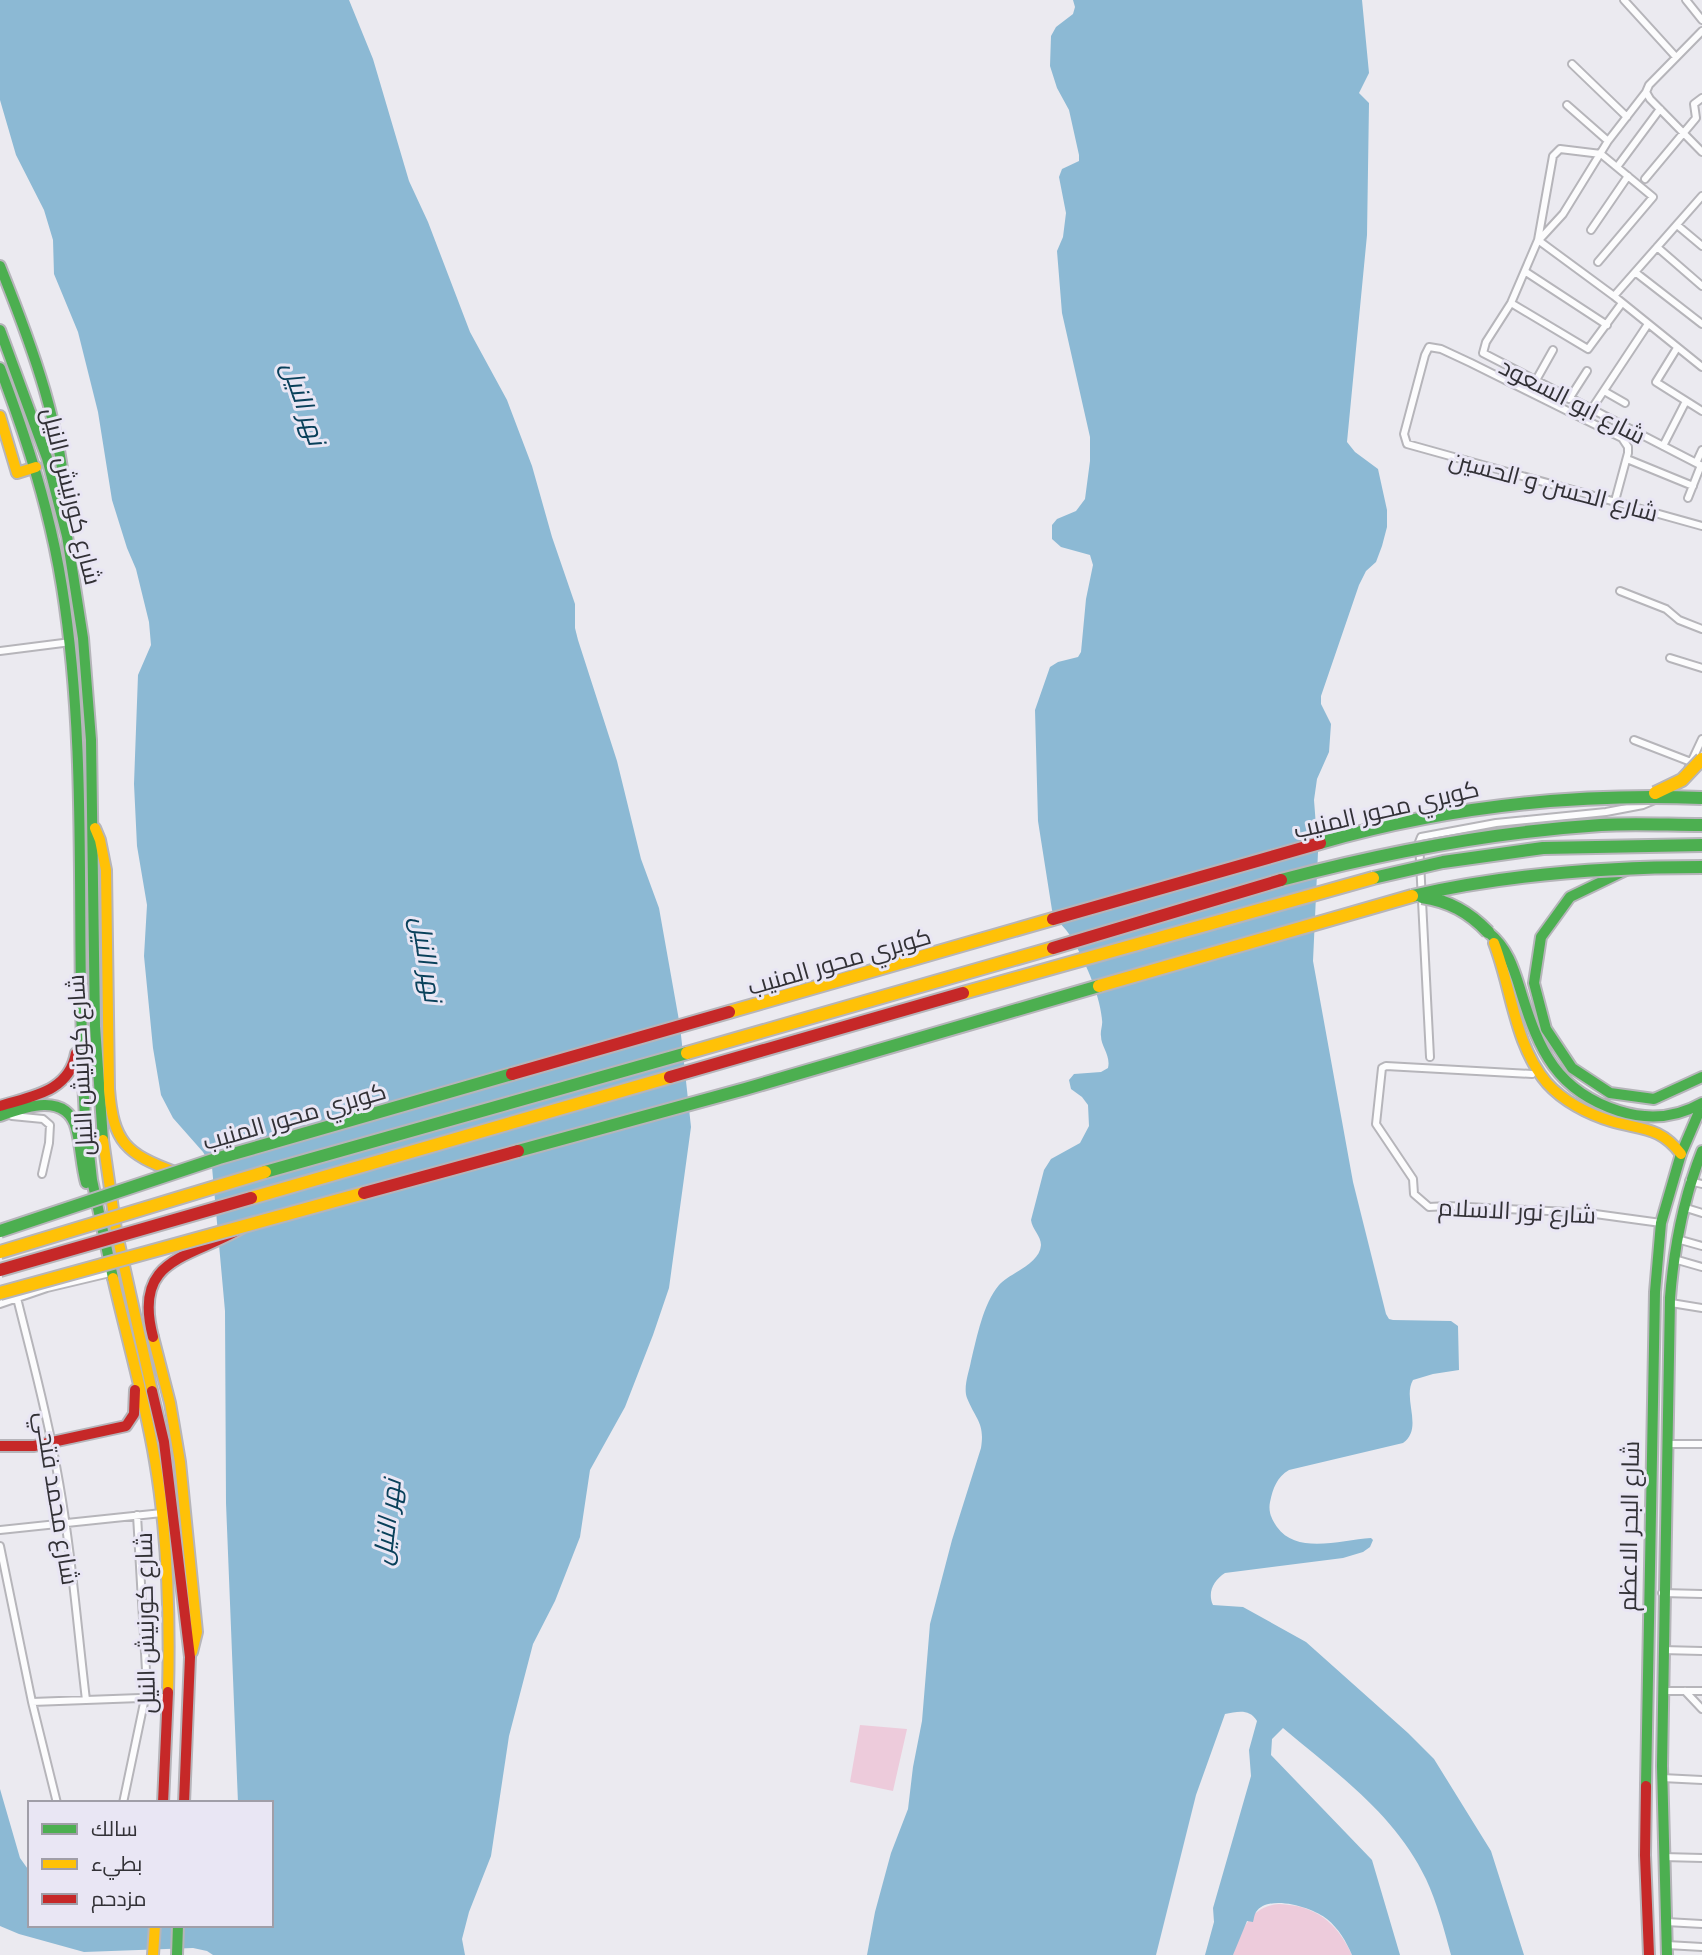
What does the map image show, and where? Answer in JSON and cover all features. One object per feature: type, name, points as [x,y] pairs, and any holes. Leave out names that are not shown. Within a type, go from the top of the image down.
[{"type":"main road","points":[[0,266],[27,335],[61,452],[67,494],[67,536]]},
{"type":"main road","name":"شارع كورنيش النيل","points":[[0,330],[47,458],[67,536],[78,599],[88,689],[95,1039],[101,1124],[116,1230],[164,1442],[190,1657],[184,1801]]},
{"type":"main road","name":"شارع كورنيش النيل","points":[[0,369],[36,467],[56,548],[71,642],[79,762],[85,1117],[95,1199],[155,1462],[162,1513],[168,1598],[169,1697],[163,1801]]},
{"type":"main road","points":[[0,416],[16,473],[36,467]]},
{"type":"main road","points":[[1649,795],[1682,780],[1697,760]]},
{"type":"main road","name":"كوبري محور المنيب","points":[[0,1228],[29,1222],[175,1172],[446,1092],[1362,831],[1436,814],[1508,802],[1649,795],[1702,798]]},
{"type":"main road","points":[[92,820],[104,858],[112,1125],[118,1138],[137,1157],[175,1172]]},
{"type":"main road","name":"كوبري محور المنيب","points":[[0,1252],[178,1197],[939,982],[1303,873],[1472,836],[1532,829],[1645,822],[1702,825]]},
{"type":"main road","points":[[0,1270],[1179,931],[1376,877],[1443,862],[1543,848],[1702,845]]},
{"type":"main road","points":[[1644,867],[1614,874],[1587,886],[1557,909],[1539,940],[1535,957],[1534,974],[1539,1009],[1553,1045],[1564,1061],[1593,1085],[1610,1093],[1641,1098],[1656,1097],[1686,1088],[1702,1077]]},
{"type":"main road","points":[[0,1293],[745,1089],[1408,897],[1508,878],[1576,870],[1702,867]]},
{"type":"main road","points":[[1408,897],[1446,901],[1469,914],[1501,943],[1510,958],[1535,1039],[1551,1066],[1573,1089],[1600,1105],[1651,1118],[1680,1114],[1702,1104]]},
{"type":"main road","points":[[1488,932],[1500,955],[1514,1012],[1536,1067],[1547,1083],[1562,1097],[1595,1115],[1657,1130],[1667,1136],[1681,1154]]},
{"type":"main road","points":[[0,1106],[60,1084],[70,1075],[75,1063],[75,1026],[82,1005]]},
{"type":"main road","points":[[0,1117],[20,1109],[52,1104],[64,1107],[72,1115],[76,1126],[82,1168],[95,1199]]},
{"type":"main road","name":"شارع البحر الاعظم","points":[[1649,1955],[1645,1855],[1653,1328],[1661,1223],[1681,1154],[1702,1104]]},
{"type":"main road","name":"شارع البحر الاعظم","points":[[1667,1950],[1663,1857],[1662,1593],[1671,1303],[1676,1239],[1683,1206],[1696,1183],[1702,1151]]},
{"type":"main road","points":[[190,1657],[197,1632],[183,1484],[170,1403],[147,1316],[149,1293],[153,1282],[167,1263],[218,1242],[242,1228]]},
{"type":"main road","points":[[0,1446],[19,1448],[49,1444],[126,1426],[133,1420],[135,1412],[134,1365]]},
{"type":"main road","points":[[153,1955],[155,1927]]},
{"type":"main road","points":[[177,1955],[178,1927]]},
{"type":"street","points":[[1624,0],[1676,57]]},
{"type":"street","points":[[1686,0],[1702,20]]},
{"type":"street","points":[[1538,240],[1563,214],[1608,141],[1649,85],[1702,31]]},
{"type":"street","points":[[1572,64],[1627,117]]},
{"type":"street","points":[[1646,92],[1702,152]]},
{"type":"street","points":[[1645,178],[1696,118],[1694,104],[1702,98]]},
{"type":"street","points":[[1567,105],[1608,141]]},
{"type":"street","points":[[1617,167],[1660,109]]},
{"type":"street","points":[[1538,240],[1555,153],[1560,149],[1601,154],[1653,197],[1598,262]]},
{"type":"street","points":[[1591,230],[1628,176]]},
{"type":"street","points":[[1614,296],[1702,197]]},
{"type":"street","points":[[1677,225],[1702,246]]},
{"type":"street","points":[[1538,240],[1614,296],[1702,367]]},
{"type":"street","name":"شارع ابو السعود","points":[[1538,240],[1511,303],[1486,342],[1483,353],[1699,464]]},
{"type":"street","points":[[1657,247],[1702,286]]},
{"type":"street","points":[[1526,272],[1607,325]]},
{"type":"street","points":[[1636,272],[1702,324]]},
{"type":"street","points":[[1511,303],[1589,349],[1622,303]]},
{"type":"street","points":[[1591,410],[1648,324]]},
{"type":"street","name":"شارع الحسن و الحسين","points":[[1627,459],[1628,447],[1622,438],[1471,363],[1429,347],[1404,434],[1407,444],[1702,526]]},
{"type":"street","points":[[1677,348],[1657,383],[1702,411]]},
{"type":"street","points":[[1535,382],[1553,350]]},
{"type":"street","points":[[1569,399],[1587,371]]},
{"type":"street","points":[[1604,391],[1625,403]]},
{"type":"street","points":[[1663,446],[1686,401]]},
{"type":"street","points":[[1688,498],[1702,450]]},
{"type":"street","points":[[1615,501],[1627,459],[1693,486]]},
{"type":"street","points":[[1620,591],[1666,609],[1679,620],[1702,629]]},
{"type":"street","points":[[0,651],[71,642]]},
{"type":"street","points":[[1670,658],[1702,668]]},
{"type":"street","points":[[1430,1057],[1419,842],[1422,837],[1496,823],[1606,812],[1643,805],[1672,788],[1697,760],[1702,739]]},
{"type":"street","points":[[1634,740],[1697,760]]},
{"type":"street","name":"شارع نور الاسلام","points":[[1532,1074],[1386,1066],[1382,1068],[1376,1124],[1413,1179],[1414,1194],[1429,1208],[1448,1206],[1588,1213],[1661,1223]]},
{"type":"street","points":[[0,1117],[28,1116],[43,1119],[48,1123],[49,1143],[42,1174]]},
{"type":"street","points":[[1683,1206],[1702,1213]]},
{"type":"street","points":[[1676,1239],[1702,1246]]},
{"type":"street","points":[[1674,1259],[1702,1267]]},
{"type":"street","points":[[0,1304],[110,1273]]},
{"type":"street","name":"شارع محمد فتحي","points":[[17,1298],[66,1523],[86,1700]]},
{"type":"street","points":[[1671,1303],[1702,1308]]},
{"type":"street","points":[[1668,1444],[1702,1444]]},
{"type":"street","points":[[0,1530],[162,1513]]},
{"type":"street","points":[[122,1801],[145,1698],[146,1670],[137,1515]]},
{"type":"street","points":[[0,1546],[32,1702],[57,1801]]},
{"type":"street","points":[[1662,1593],[1702,1594]]},
{"type":"street","points":[[1662,1650],[1702,1651]]},
{"type":"street","points":[[1662,1691],[1702,1691]]},
{"type":"street","points":[[1685,1691],[1702,1709]]},
{"type":"street","points":[[32,1702],[169,1697]]},
{"type":"street","points":[[1662,1778],[1702,1780]]},
{"type":"street","points":[[1663,1857],[1702,1858]]},
{"type":"street","points":[[1666,1922],[1702,1924]]},
{"type":"street","points":[[1667,1950],[1702,1947]]},
{"type":"shaded area","points":[[860,1725],[907,1729],[893,1791],[850,1782]]},
{"type":"shaded area","points":[[1279,1904],[1303,1908],[1323,1918],[1339,1933],[1352,1955],[1233,1955],[1248,1921],[1261,1909]]},
{"type":"water","name":"نهر النيل","points":[[0,0],[349,0],[373,59],[409,181],[428,222],[470,332],[507,400],[532,466],[575,604],[578,640],[617,761],[641,859],[659,908],[680,1026],[691,1127],[669,1288],[625,1407],[590,1470],[580,1537],[555,1601],[533,1644],[509,1736],[491,1856],[469,1912],[462,1939],[465,1955],[213,1955],[193,1948],[84,1952],[0,1926],[0,1789],[20,1858],[28,1869],[28,1927],[273,1927],[273,1801],[238,1801],[226,1503],[225,1311],[212,1167],[203,1152],[173,1118],[161,1095],[153,1048],[144,956],[147,905],[137,846],[134,784],[138,675],[151,645],[149,622],[136,569],[112,500],[98,412],[78,332],[54,274],[53,240],[44,210],[16,155],[0,100]]},
{"type":"water","points":[[1073,0],[1362,0],[1369,73],[1359,93],[1369,103],[1367,235],[1347,442],[1355,452],[1378,469],[1387,510],[1387,527],[1376,562],[1366,571],[1359,585],[1321,696],[1321,704],[1331,724],[1329,752],[1317,779],[1314,800],[1318,852],[1313,961],[1353,1182],[1386,1314],[1393,1320],[1451,1321],[1458,1326],[1459,1370],[1413,1380],[1410,1388],[1412,1430],[1403,1443],[1289,1470],[1276,1483],[1270,1512],[1275,1524],[1286,1536],[1296,1541],[1320,1544],[1371,1538],[1373,1540],[1370,1547],[1343,1558],[1225,1573],[1215,1583],[1211,1600],[1213,1605],[1243,1607],[1306,1642],[1434,1759],[1491,1851],[1524,1955],[1451,1955],[1426,1879],[1398,1834],[1363,1796],[1283,1728],[1272,1739],[1271,1755],[1372,1860],[1400,1955],[1352,1955],[1342,1936],[1327,1919],[1302,1907],[1281,1903],[1262,1906],[1256,1912],[1253,1922],[1247,1921],[1233,1955],[1205,1955],[1214,1922],[1213,1908],[1251,1776],[1249,1750],[1257,1721],[1250,1714],[1242,1712],[1225,1714],[1196,1795],[1156,1955],[867,1955],[891,1853],[908,1809],[922,1721],[930,1624],[952,1540],[981,1448],[981,1427],[967,1398],[966,1389],[978,1331],[993,1293],[999,1285],[1030,1263],[1039,1252],[1041,1242],[1031,1220],[1044,1170],[1051,1159],[1080,1143],[1089,1126],[1088,1105],[1071,1089],[1069,1080],[1074,1074],[1101,1072],[1108,1068],[1109,1063],[1101,1040],[1101,1010],[1095,988],[1069,933],[1052,910],[1038,821],[1035,710],[1050,667],[1078,657],[1081,652],[1086,599],[1093,565],[1090,555],[1061,547],[1052,539],[1052,525],[1057,519],[1076,511],[1085,499],[1090,461],[1090,437],[1062,313],[1057,251],[1063,237],[1066,213],[1059,177],[1062,169],[1079,161],[1079,155],[1069,110],[1057,88],[1050,66],[1051,36],[1056,27],[1073,14]]},
{"type":"traffic: fast","points":[[0,266],[35,358],[53,421],[67,518]]},
{"type":"traffic: fast","points":[[0,330],[47,458],[67,536],[83,638],[91,740],[95,1026],[103,1140]]},
{"type":"traffic: fast","points":[[0,368],[44,503],[57,559],[71,653],[79,785],[85,1117],[92,1180],[113,1278]]},
{"type":"traffic: fast","points":[[1320,843],[1414,820],[1509,805],[1605,798],[1702,798]]},
{"type":"traffic: fast","points":[[1281,880],[1400,852],[1480,838],[1613,824],[1702,825]]},
{"type":"traffic: fast","points":[[1373,878],[1443,862],[1543,848],[1702,845]]},
{"type":"traffic: fast","points":[[1412,896],[1484,882],[1556,873],[1702,867]]},
{"type":"traffic: fast","points":[[1626,870],[1570,897],[1541,937],[1534,983],[1546,1029],[1572,1068],[1610,1093],[1654,1099],[1702,1077]]},
{"type":"traffic: fast","points":[[1422,897],[1458,908],[1488,932]]},
{"type":"traffic: fast","points":[[1488,932],[1501,945],[1509,959],[1535,1033],[1544,1050],[1565,1080],[1580,1092],[1598,1103],[1641,1116],[1682,1112],[1702,1103]]},
{"type":"traffic: fast","points":[[518,1151],[745,1089],[1099,986]]},
{"type":"traffic: fast","points":[[265,1172],[687,1053]]},
{"type":"traffic: fast","points":[[0,1231],[219,1158],[512,1074]]},
{"type":"traffic: fast","points":[[1646,1786],[1655,1292],[1661,1223],[1681,1154],[1702,1105]]},
{"type":"traffic: fast","points":[[0,1116],[32,1106],[54,1106],[63,1110],[71,1117],[76,1128],[86,1183]]},
{"type":"traffic: fast","points":[[1667,1955],[1662,1766],[1670,1298],[1680,1223],[1702,1151]]},
{"type":"traffic: fast","points":[[177,1955],[178,1927]]},
{"type":"traffic: slow","points":[[0,416],[17,473],[36,467]]},
{"type":"traffic: slow","points":[[1655,793],[1682,780],[1702,759]]},
{"type":"traffic: slow","points":[[95,828],[106,870],[109,1089],[114,1122],[125,1144],[134,1152],[175,1172]]},
{"type":"traffic: slow","points":[[963,993],[1373,878]]},
{"type":"traffic: slow","points":[[1099,986],[1412,896]]},
{"type":"traffic: slow","points":[[729,1012],[1053,919]]},
{"type":"traffic: slow","points":[[1494,943],[1520,1034],[1536,1068],[1553,1090],[1594,1115],[1658,1134],[1681,1154]]},
{"type":"traffic: slow","points":[[687,1053],[1053,948]]},
{"type":"traffic: slow","points":[[251,1198],[670,1077]]},
{"type":"traffic: slow","points":[[103,1140],[116,1230],[152,1391]]},
{"type":"traffic: slow","points":[[0,1252],[265,1172]]},
{"type":"traffic: slow","points":[[0,1293],[364,1193]]},
{"type":"traffic: slow","points":[[113,1278],[146,1415],[163,1518],[169,1634],[168,1692]]},
{"type":"traffic: slow","points":[[153,1337],[170,1403],[180,1462],[197,1632],[192,1652]]},
{"type":"traffic: slow","points":[[153,1955],[155,1927]]},
{"type":"traffic: jam","points":[[1053,919],[1320,843]]},
{"type":"traffic: jam","points":[[1053,948],[1281,880]]},
{"type":"traffic: jam","points":[[670,1077],[963,993]]},
{"type":"traffic: jam","points":[[512,1074],[729,1012]]},
{"type":"traffic: jam","points":[[0,1106],[36,1095],[57,1084],[66,1076],[76,1053]]},
{"type":"traffic: jam","points":[[364,1193],[518,1151]]},
{"type":"traffic: jam","points":[[0,1270],[251,1198]]},
{"type":"traffic: jam","points":[[153,1337],[149,1311],[151,1291],[158,1276],[170,1264],[185,1255],[242,1228]]},
{"type":"traffic: jam","points":[[0,1446],[34,1446],[126,1426],[134,1414],[135,1390]]},
{"type":"traffic: jam","points":[[152,1391],[164,1442],[190,1657],[184,1801]]},
{"type":"traffic: jam","points":[[163,1801],[168,1692]]},
{"type":"traffic: jam","points":[[1646,1786],[1645,1855],[1649,1955]]}]
